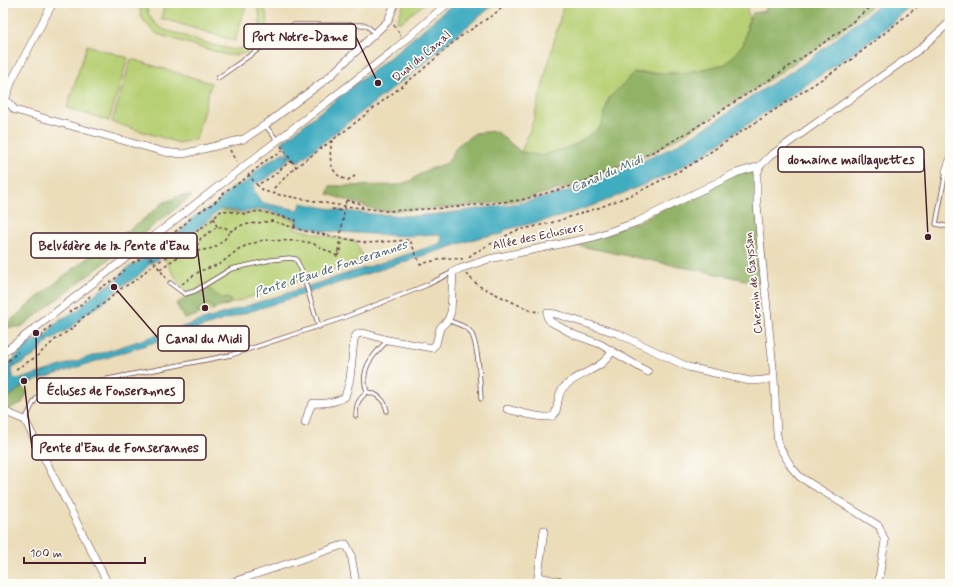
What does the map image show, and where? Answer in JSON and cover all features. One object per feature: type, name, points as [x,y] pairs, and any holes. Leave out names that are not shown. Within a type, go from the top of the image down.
[{"type":"street","points":[[54,3],[13,78],[4,103],[15,110],[174,154],[183,154],[244,139],[266,125],[328,78],[388,21],[395,3]]},
{"type":"street","points":[[3,353],[241,170],[404,41],[448,3]]},
{"type":"street","points":[[760,166],[770,156],[920,49],[950,22]]},
{"type":"street","points":[[948,171],[950,160]]},
{"type":"street","name":"Allée des Eclusiers","points":[[456,270],[489,259],[601,235],[637,222],[736,173],[760,166]]},
{"type":"street","name":"Chemin de Bayssan","points":[[760,166],[756,175],[757,204],[774,378],[778,444],[792,468],[800,477],[879,526],[886,541],[878,584]]},
{"type":"street","points":[[305,423],[308,410],[313,403],[324,404],[337,402],[345,397],[350,379],[354,340],[356,335],[361,333],[367,334],[388,340],[432,348],[436,344],[440,328],[448,320],[451,312],[456,270]]},
{"type":"street","points":[[648,372],[600,344],[574,335],[551,322],[547,317],[547,313],[556,314],[619,334],[688,367],[750,381],[774,378]]},
{"type":"street","points":[[507,409],[545,418],[552,416],[556,413],[558,394],[563,388],[573,379],[602,363],[610,356],[612,351]]},
{"type":"street","points":[[3,412],[25,420],[108,584],[119,584]]},
{"type":"street","points":[[544,530],[537,580],[571,584]]},
{"type":"street","points":[[227,584],[346,544],[351,554],[356,584]]},
{"type":"lane","points":[[218,78],[293,26],[366,25],[375,33]]},
{"type":"lane","points":[[266,125],[277,141]]},
{"type":"lane","points":[[948,171],[936,224],[950,227]]},
{"type":"lane","points":[[170,282],[185,294],[195,291],[231,269],[272,260],[289,258],[296,259],[301,268],[319,327]]},
{"type":"lane","name":"Allée des Eclusiers","points":[[25,420],[35,399],[40,393],[232,355],[319,327],[427,285],[456,270]]},
{"type":"lane","points":[[448,320],[470,330],[480,370],[481,399]]},
{"type":"lane","points":[[367,392],[364,384],[366,371],[370,360],[388,340]]},
{"type":"lane","points":[[367,392],[380,398],[386,404],[387,411]]},
{"type":"lane","points":[[356,416],[356,406],[367,392]]},
{"type":"path","name":"Quai du Canal","points":[[275,194],[274,188],[296,167],[421,71],[458,39],[497,12],[505,3]]},
{"type":"path","points":[[248,175],[264,191],[275,194],[387,211],[431,209],[521,200],[572,186],[657,150],[690,131],[769,80],[846,27],[875,3]]},
{"type":"path","points":[[160,269],[176,258],[194,251],[214,248],[224,240],[231,231],[242,225],[272,221],[294,228],[367,243],[410,240],[420,264],[447,258],[466,260],[472,254],[515,230],[554,222],[601,207],[643,190],[689,166],[851,60],[922,3]]},
{"type":"path","points":[[394,21],[394,25],[404,41]]},
{"type":"path","points":[[332,140],[330,164],[342,179],[348,180],[355,176]]},
{"type":"path","points":[[230,150],[241,170]]},
{"type":"path","points":[[95,292],[116,278],[128,266],[142,258],[146,252],[149,252],[162,240],[183,226],[195,214],[214,203],[227,190],[268,159],[284,150],[296,167]]},
{"type":"path","points":[[257,185],[267,180],[291,160]]},
{"type":"path","points":[[337,256],[346,200],[362,204],[362,208]]},
{"type":"path","points":[[332,209],[342,211]]},
{"type":"path","points":[[16,370],[36,357],[49,344],[73,328],[119,290],[139,278],[172,253],[184,240],[199,231],[222,210],[245,214],[259,211],[296,220],[294,228]]},
{"type":"path","points":[[214,218],[216,227]]},
{"type":"path","points":[[194,251],[201,238],[216,227],[231,231]]},
{"type":"path","points":[[337,256],[341,251],[342,239]]},
{"type":"path","points":[[178,288],[200,271],[220,264],[240,248],[263,240],[299,241],[312,243],[337,256]]},
{"type":"path","points":[[148,254],[166,278]]},
{"type":"path","points":[[456,270],[479,286],[532,310],[547,313]]},
{"type":"path","points":[[82,304],[91,296]]},
{"type":"path","points":[[33,340],[41,336],[53,324]]},
{"type":"path","points":[[3,362],[7,362],[19,351]]},
{"type":"green space","points":[[139,3],[146,3],[148,13],[163,30],[230,49],[246,47],[252,43],[256,37],[259,31],[260,17],[255,3],[262,3],[268,24],[262,41],[256,48],[237,55],[226,55],[157,34],[146,24],[141,16]]},
{"type":"green space","points":[[165,3],[236,3],[246,6],[235,41],[161,18]]},
{"type":"green space","points":[[404,3],[425,3],[401,22],[397,22]]},
{"type":"green space","points":[[564,3],[746,3],[749,19],[744,43],[726,64],[683,73],[634,73],[609,98],[601,127],[575,145],[541,156],[521,152],[533,122]]},
{"type":"green space","points":[[765,3],[875,3],[846,27],[812,51],[690,131],[657,150],[572,186],[521,200],[446,208],[387,211],[376,210],[328,194],[330,186],[397,185],[410,181],[425,171],[447,163],[457,146],[475,133],[496,131],[521,152],[541,156],[575,145],[601,127],[609,98],[634,73],[683,73],[726,64],[744,43],[749,19],[753,13],[766,11]]},
{"type":"green space","points":[[87,45],[128,58],[109,121],[67,108]]},
{"type":"green space","points":[[131,59],[211,83],[196,139],[179,143],[112,122]]},
{"type":"green space","points":[[760,166],[757,175],[765,284],[570,244],[637,222],[736,173]]},
{"type":"green space","points":[[182,195],[192,196],[21,327],[3,327],[83,261],[140,222],[163,203]]},
{"type":"green space","points":[[222,210],[245,214],[259,211],[296,220],[294,228],[330,237],[355,241],[364,259],[200,314],[185,294],[164,258]]},
{"type":"green space","points":[[207,287],[222,299],[227,298],[231,300],[229,304],[214,309],[208,304],[197,310],[200,314],[185,319],[176,304]]},
{"type":"green space","points":[[21,387],[28,392],[22,403],[3,411],[3,400]]},
{"type":"water","points":[[454,3],[496,3],[408,76],[298,162],[287,156],[287,149],[282,142],[394,54]]},
{"type":"water","points":[[882,3],[916,3],[876,36],[837,64],[699,157],[666,175],[598,204],[559,217],[504,230],[503,234],[481,237],[25,384],[3,400],[3,363],[7,364],[11,360],[12,365],[16,366],[12,369],[13,377],[16,379],[21,379],[439,244],[442,240],[438,234],[406,236],[321,231],[296,225],[297,219],[266,210],[265,207],[268,204],[299,210],[301,203],[342,211],[413,216],[441,214],[520,203],[555,195],[587,185],[669,149],[710,125],[805,63]]},
{"type":"water","points":[[284,152],[286,156],[290,158],[268,178],[254,184],[254,191],[261,202],[268,204],[265,207],[265,210],[260,209],[244,212],[221,209],[186,237],[182,235],[184,227],[194,217],[215,205],[232,188],[244,183],[262,166]]},
{"type":"water","points":[[180,231],[181,236],[185,238],[167,254],[152,263],[148,261],[148,257],[163,241]]},
{"type":"water","points":[[147,257],[148,262],[151,263],[138,276],[119,288],[115,286],[114,283],[126,269]]},
{"type":"water","points":[[113,282],[114,287],[118,289],[101,305],[85,314],[72,327],[50,340],[46,338],[46,335],[57,322],[77,311],[92,296]]},
{"type":"water","points":[[45,334],[45,339],[49,341],[35,355],[17,366],[13,364],[13,360],[26,346]]},
{"type":"place","name":"Port Notre-Dame","points":[[378,83]]},
{"type":"place","name":"domaine maillaguettes","points":[[928,237]]},
{"type":"place","name":"Canal du Midi","points":[[114,287]]},
{"type":"place","name":"Belvédère de la Pente d'Eau","points":[[205,308]]},
{"type":"place","name":"Écluses de Fonserannes","points":[[36,333]]},
{"type":"place","name":"Pente d'Eau de Fonserannes","points":[[24,381]]}]
